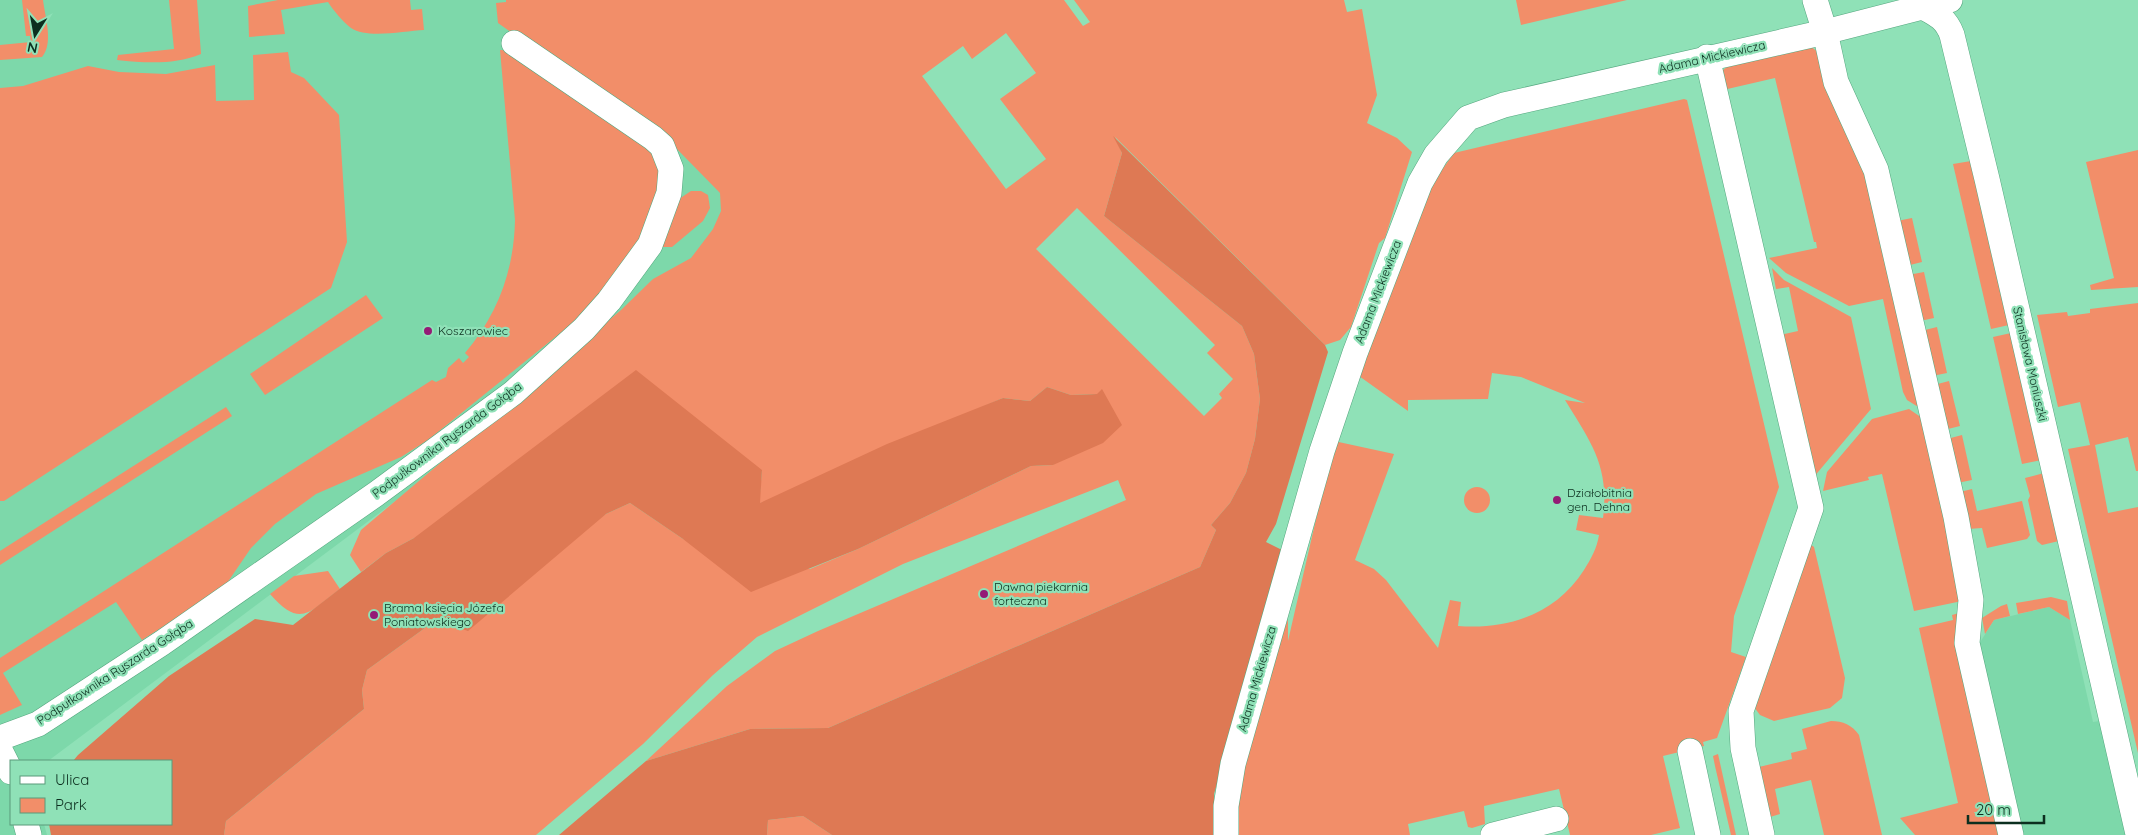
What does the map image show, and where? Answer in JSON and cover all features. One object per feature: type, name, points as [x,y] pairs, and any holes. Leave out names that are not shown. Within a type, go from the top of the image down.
[{"type":"street","points":[[1815,0],[1825,32],[1836,82],[1876,170],[1882,195],[1956,517],[1971,600],[1967,643],[2011,835]]},
{"type":"street","points":[[1825,32],[1950,0]]},
{"type":"street","name":"Stanisława Moniuszki","points":[[1921,6],[1941,16],[1948,25],[1953,40],[2138,834]]},
{"type":"street","name":"Adama Mickiewicza","points":[[1226,835],[1226,806],[1233,764],[1322,451],[1355,353],[1420,183],[1436,155],[1468,118],[1504,105],[1707,57],[1825,32]]},
{"type":"street","name":"Podpułkownika Ryszarda Gołąba","points":[[0,738],[38,724],[162,643],[376,494],[514,393],[584,329],[610,301],[650,246],[669,194],[671,170],[662,146],[653,138],[514,43]]},
{"type":"street","points":[[1707,57],[1811,508],[1741,711],[1743,748],[1762,835]]},
{"type":"street","points":[[0,750],[10,770]]},
{"type":"street","points":[[1690,751],[1708,835]]},
{"type":"street","points":[[1493,835],[1556,819]]},
{"type":"shaded area","points":[[0,0],[748,0],[690,111],[789,211],[390,505],[49,760],[10,760],[10,825],[44,825],[47,835],[0,835]]},
{"type":"shaded area","points":[[1113,136],[1325,345],[1328,352],[1276,524],[1266,542],[1284,551],[1214,794],[1215,835],[832,835],[803,816],[768,820],[767,835],[559,835],[646,761],[750,729],[828,728],[1200,567],[1216,530],[1211,525],[1230,503],[1246,473],[1255,439],[1260,399],[1254,354],[1242,326],[1104,216],[1122,153]]},
{"type":"shaded area","points":[[636,370],[762,470],[760,503],[887,444],[1003,398],[1030,401],[1047,387],[1071,395],[1097,394],[1102,389],[1122,425],[1103,443],[1053,465],[1031,466],[858,549],[751,592],[683,539],[630,503],[606,514],[468,631],[436,620],[367,670],[362,690],[364,709],[226,821],[224,835],[51,835],[49,825],[172,825],[172,760],[74,760],[169,676],[255,619],[293,625],[386,553],[414,538]]},
{"type":"shaded area","points":[[2049,607],[2070,620],[2093,722],[2100,721],[2126,835],[2024,835],[1979,644],[1994,620]]},
{"type":"green space","points":[[22,0],[43,0],[48,30],[46,51],[42,57],[0,60],[0,45],[31,42],[30,36],[26,36]]},
{"type":"green space","points":[[169,0],[197,0],[201,54],[170,62],[117,60],[118,55],[174,49]]},
{"type":"green space","points":[[278,0],[410,0],[411,10],[422,9],[424,30],[376,34],[358,31],[344,22],[328,2],[281,10],[285,34],[249,37],[248,6]]},
{"type":"green space","points":[[506,0],[1064,0],[1083,26],[1090,22],[1074,0],[1344,0],[1347,12],[1362,9],[1377,95],[1367,123],[1397,138],[1412,152],[1385,238],[1379,243],[1351,327],[1340,340],[1325,345],[1115,137],[1122,153],[1104,216],[1242,326],[1254,354],[1260,399],[1255,439],[1246,473],[1230,503],[1211,525],[1216,530],[1200,567],[828,728],[750,729],[646,761],[727,686],[775,651],[1126,500],[1118,480],[903,564],[757,637],[713,675],[643,744],[536,835],[224,835],[226,821],[364,709],[362,690],[367,670],[436,620],[606,514],[630,503],[683,539],[810,569],[858,549],[1031,466],[1053,465],[1097,394],[1071,395],[1047,387],[1030,401],[1003,398],[759,504],[762,470],[414,538],[386,553],[361,572],[350,555],[361,530],[621,310],[653,279],[691,258],[713,229],[721,211],[720,193],[675,147],[498,23],[496,3],[506,2]],"holes":[[[1006,33],[1036,73],[1000,99],[1046,159],[1006,189],[922,76],[963,46],[972,59]],[[1077,208],[1215,345],[1207,353],[1233,379],[1219,394],[1222,398],[1204,416],[1036,249]]]},
{"type":"green space","points":[[1516,0],[1627,0],[1521,25]]},
{"type":"green space","points":[[1809,45],[1819,53],[1860,157],[1923,410],[1907,400],[1903,392],[1883,299],[1849,306],[1786,273],[1769,258],[1817,248],[1775,78],[1723,90],[1722,71],[1730,64]]},
{"type":"green space","points":[[500,50],[521,51],[655,146],[661,170],[654,218],[605,297],[428,440],[401,457],[316,494],[275,524],[251,548],[223,589],[142,640],[116,602],[3,673],[22,705],[0,715],[0,658],[432,380],[436,382],[446,377],[448,368],[459,358],[463,363],[469,357],[465,353],[487,323],[502,291],[514,238],[515,220]]},
{"type":"green space","points":[[288,52],[291,72],[304,78],[339,115],[347,242],[331,288],[4,501],[0,501],[0,88],[23,86],[88,66],[119,72],[166,74],[215,65],[216,101],[254,100],[253,55]]},
{"type":"green space","points":[[1684,99],[1687,100],[1779,487],[1734,616],[1731,652],[1746,657],[1717,738],[1703,742],[1704,746],[1663,756],[1680,828],[1651,835],[1570,835],[1559,789],[1484,806],[1485,824],[1472,828],[1468,827],[1464,811],[1408,824],[1410,835],[1232,835],[1238,760],[1288,619],[1288,641],[1334,441],[1394,454],[1355,560],[1374,569],[1386,580],[1438,648],[1450,600],[1461,602],[1458,626],[1477,627],[1495,625],[1529,616],[1560,598],[1573,585],[1587,566],[1597,544],[1599,535],[1576,530],[1579,515],[1603,518],[1604,483],[1601,469],[1590,442],[1565,400],[1585,403],[1521,377],[1492,373],[1488,399],[1408,400],[1408,411],[1359,376],[1434,181],[1454,153]]},
{"type":"green space","points":[[2138,150],[2138,287],[2091,290],[2090,285],[2114,278],[2086,162]]},
{"type":"green space","points":[[1971,161],[2009,325],[1991,329],[1953,164]]},
{"type":"green space","points":[[691,191],[701,191],[708,195],[710,208],[703,221],[672,247],[661,247],[679,199]]},
{"type":"green space","points":[[1912,218],[1922,262],[1906,266],[1897,221]]},
{"type":"green space","points":[[1772,268],[1784,280],[1851,317],[1871,409],[1813,478],[1780,335],[1798,331],[1789,287],[1776,289]]},
{"type":"green space","points":[[1924,272],[1934,318],[1920,321],[1908,275]]},
{"type":"green space","points":[[366,295],[383,318],[265,395],[250,374]]},
{"type":"green space","points":[[2138,303],[2138,471],[2136,471],[2128,437],[2095,445],[2108,513],[2138,507],[2138,753],[2068,449],[2090,445],[2080,402],[2058,407],[2037,315],[2067,312],[2068,316],[2090,313],[2090,309]]},
{"type":"green space","points":[[1937,327],[1947,373],[1932,376],[1921,331]]},
{"type":"green space","points":[[2011,333],[2041,460],[2022,464],[1993,337]]},
{"type":"green space","points":[[1949,381],[1960,426],[1944,430],[1934,385]]},
{"type":"green space","points":[[226,407],[232,416],[0,565],[0,551]]},
{"type":"green space","points":[[1909,409],[1925,420],[1962,601],[1914,611],[1882,474],[1868,477],[1869,480],[1823,491],[1827,472],[1872,419]]},
{"type":"green space","points":[[1962,435],[1972,480],[1957,483],[1947,439]]},
{"type":"green space","points":[[2044,473],[2059,541],[2042,545],[2037,541],[2028,500],[2030,496],[2025,478]]},
{"type":"green space","points":[[1477,487],[1487,490],[1490,500],[1487,510],[1477,513],[1467,510],[1464,500],[1467,490]]},
{"type":"green space","points":[[1972,489],[1977,511],[2022,501],[2030,535],[2027,539],[1987,548],[1982,528],[1968,529],[1960,492]]},
{"type":"green space","points":[[1810,544],[1814,547],[1845,678],[1842,698],[1830,708],[1774,721],[1760,715],[1754,707]]},
{"type":"green space","points":[[328,571],[340,589],[305,613],[298,614],[290,611],[270,594],[294,576]]},
{"type":"green space","points":[[2051,597],[2067,601],[2070,620],[2049,607],[2018,614],[2016,603]]},
{"type":"green space","points":[[2007,604],[2010,616],[1994,620],[1985,634],[1982,618]]},
{"type":"green space","points":[[1959,613],[2005,835],[1915,835],[1900,818],[1958,803],[1919,628],[1953,620],[1952,615]]},
{"type":"green space","points":[[1831,721],[1847,724],[1859,735],[1882,835],[1824,835],[1811,780],[1775,789],[1780,814],[1770,817],[1759,767],[1792,759],[1791,753],[1807,749],[1802,729]]},
{"type":"green space","points":[[1718,754],[1736,835],[1731,835],[1715,766],[1713,756]]},
{"type":"green space","points":[[803,816],[832,835],[767,835],[768,820]]},
{"type":"place","name":"Koszarowiec","points":[[428,331]]},
{"type":"place","name":"Działobitnia gen. Dehna","points":[[1557,500]]},
{"type":"place","name":"Dawna piekarnia forteczna","points":[[984,594]]},
{"type":"place","name":"Brama księcia Józefa Poniatowskiego","points":[[374,615]]}]
